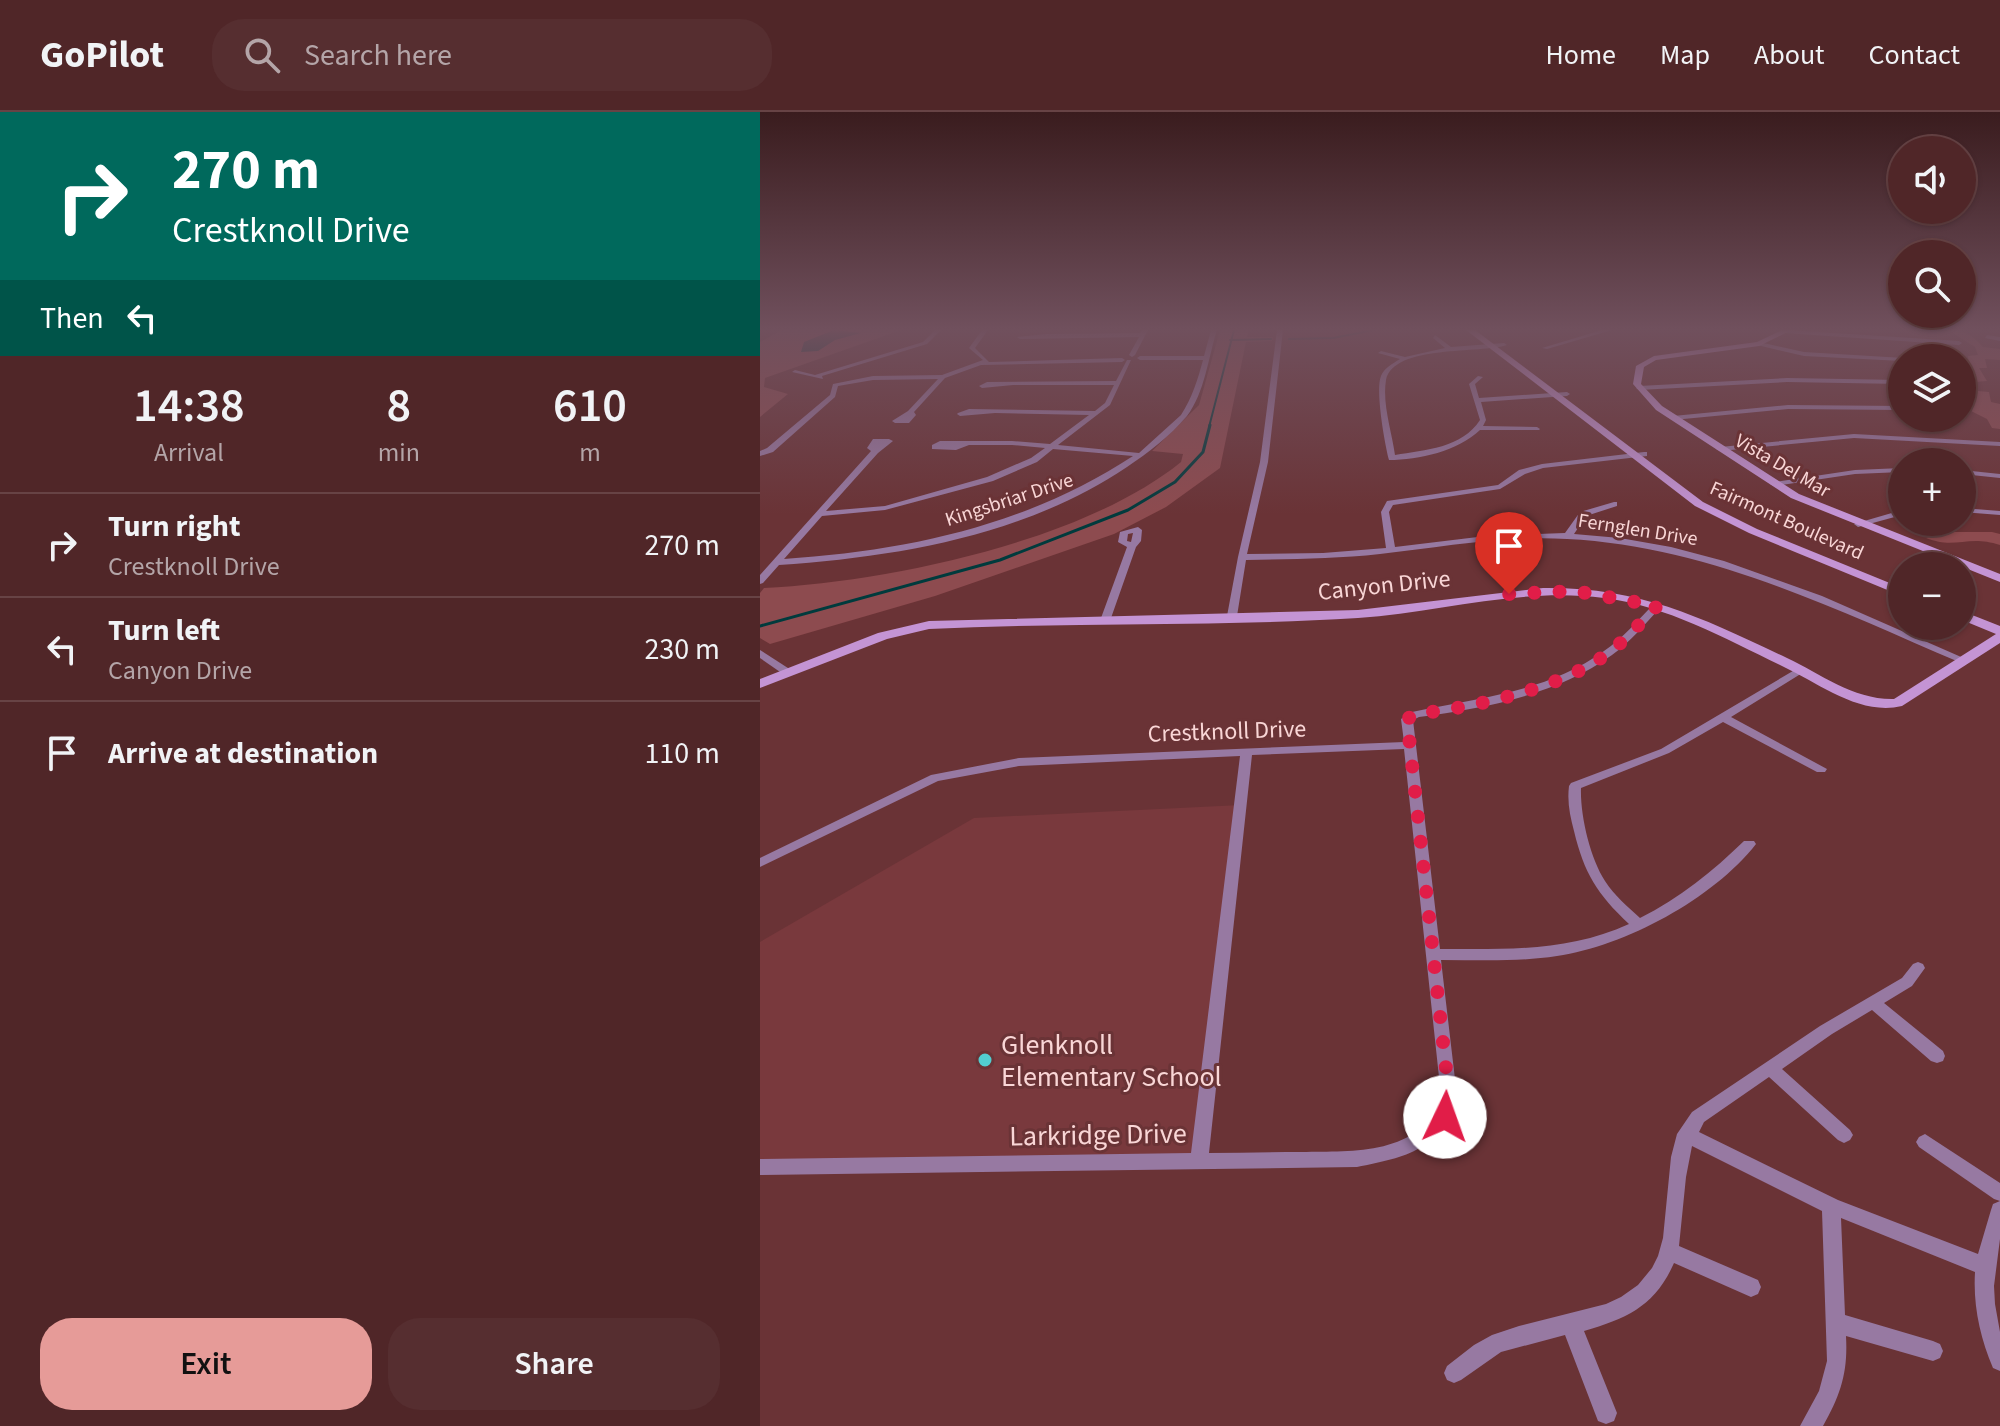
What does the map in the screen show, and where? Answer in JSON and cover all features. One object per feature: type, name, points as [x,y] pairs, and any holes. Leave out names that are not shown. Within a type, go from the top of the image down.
[{"type":"street","points":[[760,454],[770,450],[833,396],[834,391]]},
{"type":"street","points":[[910,412],[929,391]]},
{"type":"street","points":[[822,514],[885,508],[990,479],[1034,460],[1054,446],[1108,404],[1113,391]]},
{"type":"street","name":"Kingsbriar Drive","points":[[778,562],[840,559],[904,548],[1002,521],[1097,485],[1142,455],[1183,416],[1196,391]]},
{"type":"street","points":[[1232,616],[1264,462],[1273,391]]},
{"type":"street","points":[[1385,391],[1392,458],[1455,443],[1479,428],[1483,420],[1474,391]]},
{"type":"street","name":"Fairmont Boulevard","points":[[1550,391],[1703,497],[1742,518],[1888,577]]},
{"type":"street","name":"Fairmont Boulevard","points":[[1564,391],[1678,491],[1721,517],[1888,586]]},
{"type":"street","name":"Vista Del Mar","points":[[1643,391],[1673,418],[1774,484],[2000,578]]},
{"type":"street","name":"Vista Del Mar","points":[[1655,391],[1686,416],[1786,482],[1863,522],[2000,569]]},
{"type":"street","points":[[1476,400],[1567,394]]},
{"type":"street","points":[[1673,418],[1788,407],[1888,408]]},
{"type":"street","points":[[992,413],[1097,413]]},
{"type":"street","points":[[1479,428],[1537,429]]},
{"type":"street","points":[[1720,449],[1854,436],[2000,444]]},
{"type":"street","points":[[966,444],[1054,446],[1142,455]]},
{"type":"street","points":[[760,581],[875,451]]},
{"type":"street","points":[[1391,549],[1385,512],[1390,503],[1500,487],[1522,472],[1542,466],[1638,455]]},
{"type":"street","points":[[1774,484],[1855,472],[1888,471]]},
{"type":"street","points":[[1976,473],[2000,476]]},
{"type":"street","points":[[1568,536],[1583,514],[1614,504]]},
{"type":"street","points":[[1976,511],[2000,513]]},
{"type":"street","points":[[1863,522],[1888,516]]},
{"type":"street","name":"Fernglen Drive","points":[[1242,557],[1351,554],[1509,536],[1568,536],[1644,544],[1742,567],[1963,660]]},
{"type":"street","points":[[1106,618],[1132,546]]},
{"type":"street","name":"Canyon Drive","points":[[760,684],[883,636],[929,625],[1106,618],[1360,614],[1539,591],[1603,594],[1657,606],[1852,694],[1887,704],[1897,703],[2000,637]]},
{"type":"street","points":[[1657,606],[1609,653],[1592,664],[1509,696],[1416,714],[1407,719],[1432,955],[1578,947],[1638,924],[1690,896],[1749,844]]},
{"type":"street","points":[[1976,613],[2000,622]]},
{"type":"street","points":[[1976,621],[2000,631]]},
{"type":"street","points":[[760,653],[787,672]]},
{"type":"street","points":[[1638,924],[1607,897],[1592,876],[1577,818],[1575,786],[1665,751],[1802,670]]},
{"type":"street","points":[[1722,717],[1821,769]]},
{"type":"street","name":"Crestknoll Drive","points":[[760,863],[900,792],[935,778],[975,768],[1019,762],[1409,745]]},
{"type":"street","points":[[1199,1160],[1246,752]]},
{"type":"street","name":"Larkridge Drive","points":[[760,1167],[1357,1159],[1388,1153],[1432,1131],[1445,1117],[1449,1096],[1432,955]]},
{"type":"street","points":[[1454,1373],[1497,1343],[1571,1324],[1639,1297],[1659,1275],[1669,1251],[1676,1173],[1686,1134],[1709,1108],[1907,982],[1918,968]]},
{"type":"street","points":[[1873,1002],[1937,1056]]},
{"type":"street","points":[[1770,1068],[1844,1135]]},
{"type":"street","points":[[1686,1134],[1831,1206],[1984,1266]]},
{"type":"street","points":[[1925,1142],[2000,1193]]},
{"type":"street","points":[[1811,1426],[1829,1395],[1837,1361],[1838,1323],[1831,1206]]},
{"type":"street","points":[[2000,1210],[1984,1266],[1983,1304],[1991,1341],[2000,1361]]},
{"type":"street","points":[[1669,1251],[1751,1287]]},
{"type":"street","points":[[1838,1323],[1933,1351]]},
{"type":"street","points":[[1571,1324],[1606,1413]]},
{"type":"shaded area","points":[[760,391],[788,394],[760,417]]},
{"type":"shaded area","points":[[1203,391],[1236,391],[1220,468],[1166,507],[1114,534],[935,596],[770,644],[760,638],[760,593],[764,588],[868,577],[983,552],[1039,535],[1140,490],[1181,462],[1183,454],[1152,451],[1199,405]]},
{"type":"shaded area","points":[[1976,391],[1989,392],[1991,402],[2000,404],[2000,429],[1992,428],[1987,419],[1976,414]]},
{"type":"shaded area","points":[[1976,532],[1992,532],[2000,534],[2000,545],[1979,541],[1946,543],[1926,538],[1976,536]]},
{"type":"shaded area","name":"Glenknoll Elementary School","points":[[1241,805],[1199,1160],[760,1162],[760,942],[974,818]]},
{"type":"waterway","points":[[1209,427],[1218,391]]},
{"type":"waterway","points":[[760,626],[1000,560],[1128,510],[1175,482],[1203,452],[1210,425]]},
{"type":"place","name":"Glenknoll Elementary School","points":[[985,1060]]},
{"type":"route","points":[[1445,1117],[1449,1096],[1407,719],[1416,714],[1509,696],[1592,664],[1609,653],[1657,606],[1575,591],[1509,594]]}]
